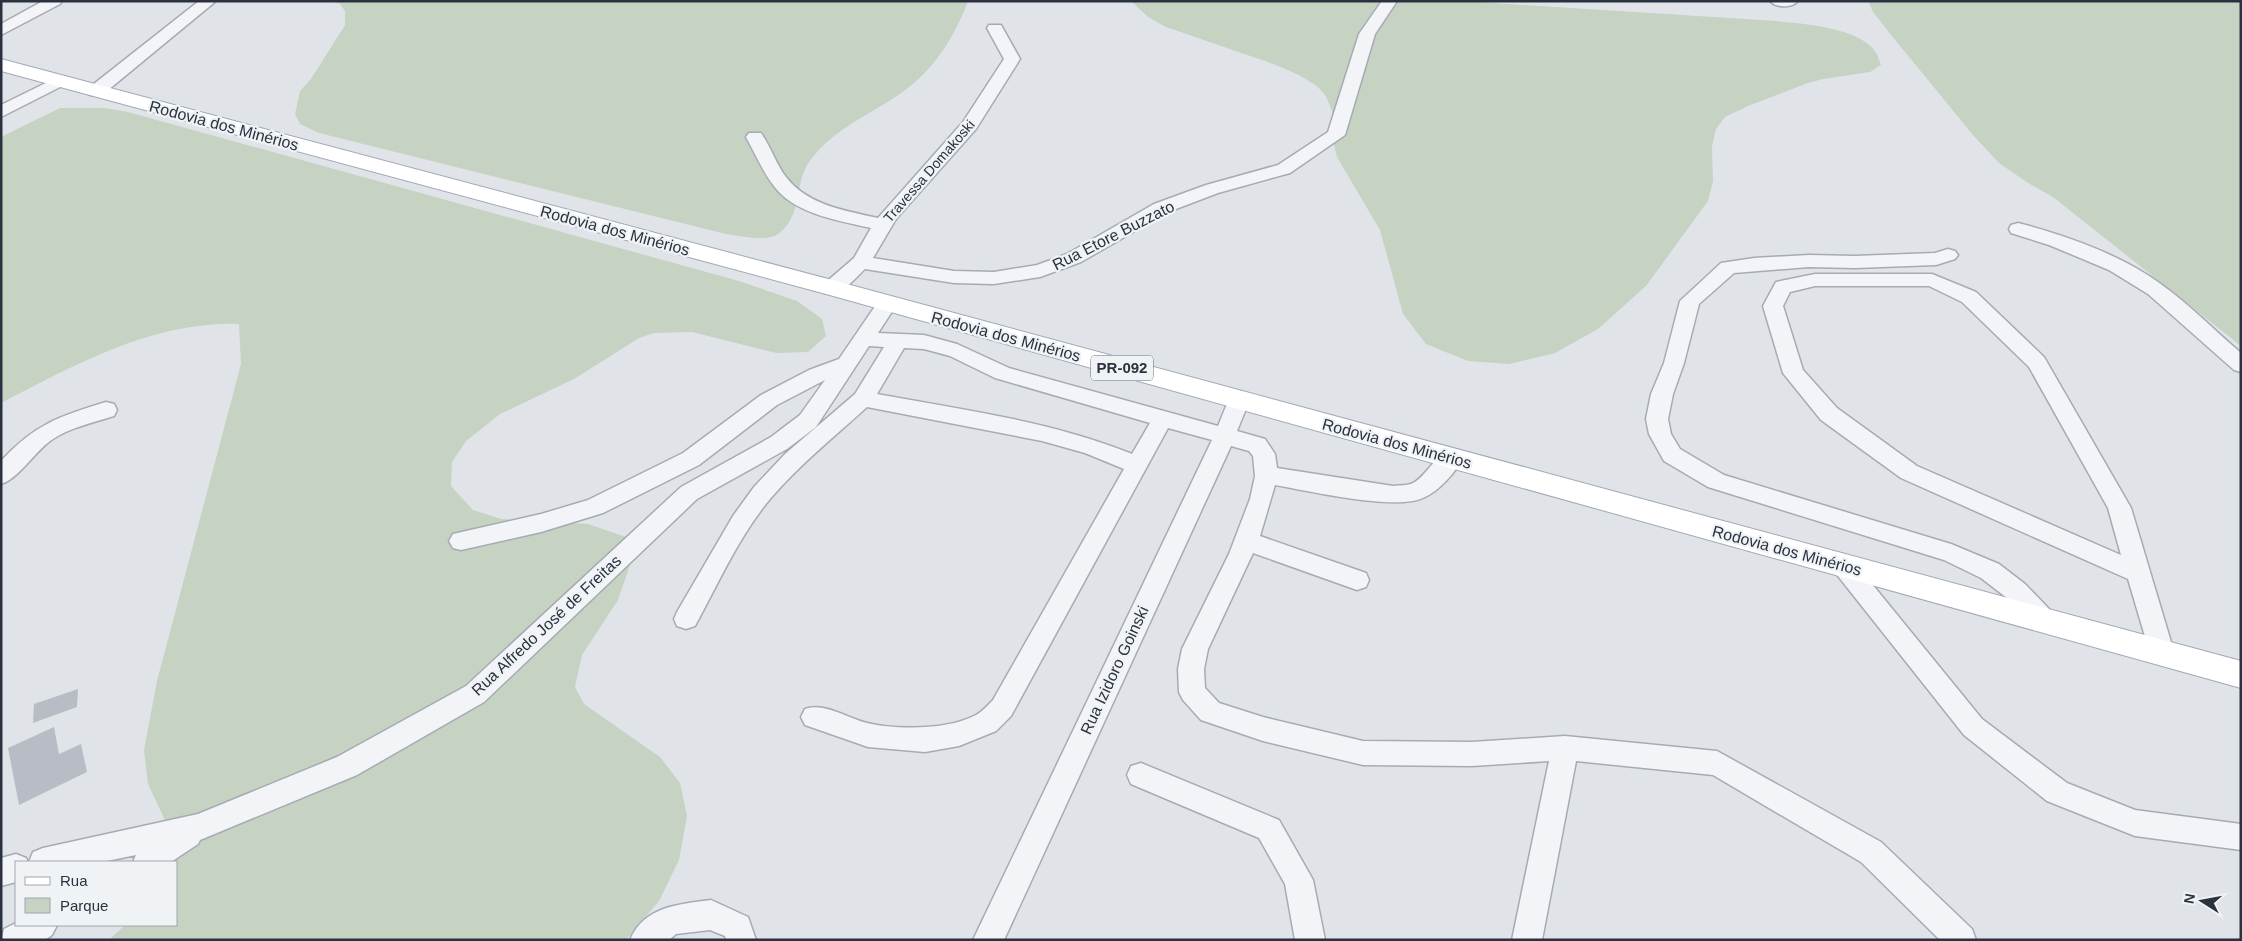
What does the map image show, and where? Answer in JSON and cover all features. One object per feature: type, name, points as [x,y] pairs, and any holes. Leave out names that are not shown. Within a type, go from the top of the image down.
[{"type":"main road","name":"Rodovia dos Minérios","points":[[1,66],[832,288],[2241,675]]},
{"type":"street","points":[[1,30],[55,1]]},
{"type":"street","points":[[96,91],[210,1]]},
{"type":"street","name":"Rua Etore Buzzato","points":[[861,262],[954,277],[994,278],[1040,271],[1074,258],[1161,208],[1212,189],[1284,169],[1336,135],[1367,34],[1390,1]]},
{"type":"street","points":[[1777,1],[1791,1]]},
{"type":"street","name":"Travessa Domakoski","points":[[861,262],[888,216],[970,125],[1012,59],[995,28]]},
{"type":"street","points":[[1,112],[60,81]]},
{"type":"street","points":[[755,137],[770,166],[790,192],[836,214],[882,226]]},
{"type":"street","points":[[2018,229],[2056,241],[2108,263],[2155,289],[2241,365]]},
{"type":"street","points":[[1948,255],[1936,259],[1855,262],[1809,261],[1754,264],[1728,268],[1690,301],[1674,363],[1662,394],[1657,419],[1660,434],[1672,455],[1716,481],[1951,553],[1990,572],[2010,586],[2042,619]]},
{"type":"street","points":[[832,288],[861,262]]},
{"type":"street","points":[[2138,573],[1909,472],[1829,414],[1793,373],[1773,306],[1782,287],[1815,280],[1932,280],[1969,298],[2037,362],[2119,508],[2138,573],[2161,652]]},
{"type":"street","name":"Rua Alfredo José de Freitas","points":[[47,861],[199,827],[347,766],[475,694],[689,493],[779,443],[808,421],[887,304]]},
{"type":"street","points":[[863,339],[924,342],[957,351],[1002,373],[1257,444],[1265,458],[1262,495],[1247,541],[1195,649],[1191,669],[1192,692],[1210,712],[1263,729],[1363,754],[1472,754],[1565,748],[1717,763],[1871,852],[1961,940]]},
{"type":"street","points":[[686,619],[741,522],[762,494],[793,460],[863,399],[899,340]]},
{"type":"street","points":[[461,541],[541,523],[595,507],[691,459],[769,400],[816,375],[847,364]]},
{"type":"street","points":[[863,399],[1042,433],[1091,446],[1137,465]]},
{"type":"street","name":"Rua Izidoro Goinski","points":[[995,937],[1225,435],[1239,400]]},
{"type":"street","points":[[1,476],[38,438],[59,426],[106,410]]},
{"type":"street","points":[[814,717],[868,735],[925,740],[959,734],[987,723],[1002,708],[1163,418]]},
{"type":"street","points":[[1265,475],[1393,494],[1416,492],[1430,483],[1452,458]]},
{"type":"street","points":[[1247,541],[1358,580]]},
{"type":"street","points":[[1842,564],[1973,727],[2058,792],[2135,823],[2241,837]]},
{"type":"street","points":[[1528,940],[1565,748]]},
{"type":"street","points":[[1141,775],[1269,829],[1300,880],[1310,940]]},
{"type":"street","points":[[148,861],[199,827]]},
{"type":"street","points":[[1,872],[15,868]]},
{"type":"street","points":[[645,940],[670,920],[710,915],[738,927],[742,940]]},
{"type":"street","points":[[15,940],[40,926]]},
{"type":"green space","points":[[333,1],[968,1],[953,35],[931,66],[901,93],[845,128],[820,149],[804,171],[794,210],[786,227],[778,234],[767,238],[760,238],[726,234],[319,133],[300,124],[295,114],[300,91],[311,79],[345,25],[345,11],[340,4]]},
{"type":"green space","points":[[1131,1],[1460,1],[1776,21],[1829,28],[1856,37],[1867,43],[1875,51],[1881,65],[1870,72],[1808,83],[1725,117],[1716,129],[1712,147],[1713,181],[1708,201],[1646,286],[1598,329],[1555,353],[1509,364],[1468,361],[1426,344],[1403,314],[1380,230],[1337,157],[1333,140],[1332,111],[1326,96],[1317,86],[1299,75],[1276,65],[1166,27],[1148,17]]},
{"type":"green space","points":[[1868,1],[2241,1],[2241,346],[2053,197],[1999,163],[1973,135],[1887,30],[1873,12]]},
{"type":"green space","points":[[60,108],[105,108],[128,112],[739,281],[797,301],[822,319],[826,336],[808,352],[776,353],[692,332],[654,333],[639,338],[574,379],[500,414],[466,441],[452,462],[451,486],[473,510],[501,519],[588,524],[626,537],[632,559],[618,600],[582,655],[575,687],[584,704],[660,757],[680,783],[687,816],[679,860],[659,901],[626,940],[109,940],[124,926],[178,926],[178,861],[171,861],[171,833],[148,784],[144,750],[157,681],[241,364],[239,324],[207,325],[145,338],[116,348],[57,374],[1,403],[1,137]]},
{"type":"building","points":[[78,689],[77,707],[33,723],[34,704]]},
{"type":"building","points":[[54,727],[59,754],[81,744],[87,772],[19,805],[8,748]]}]
